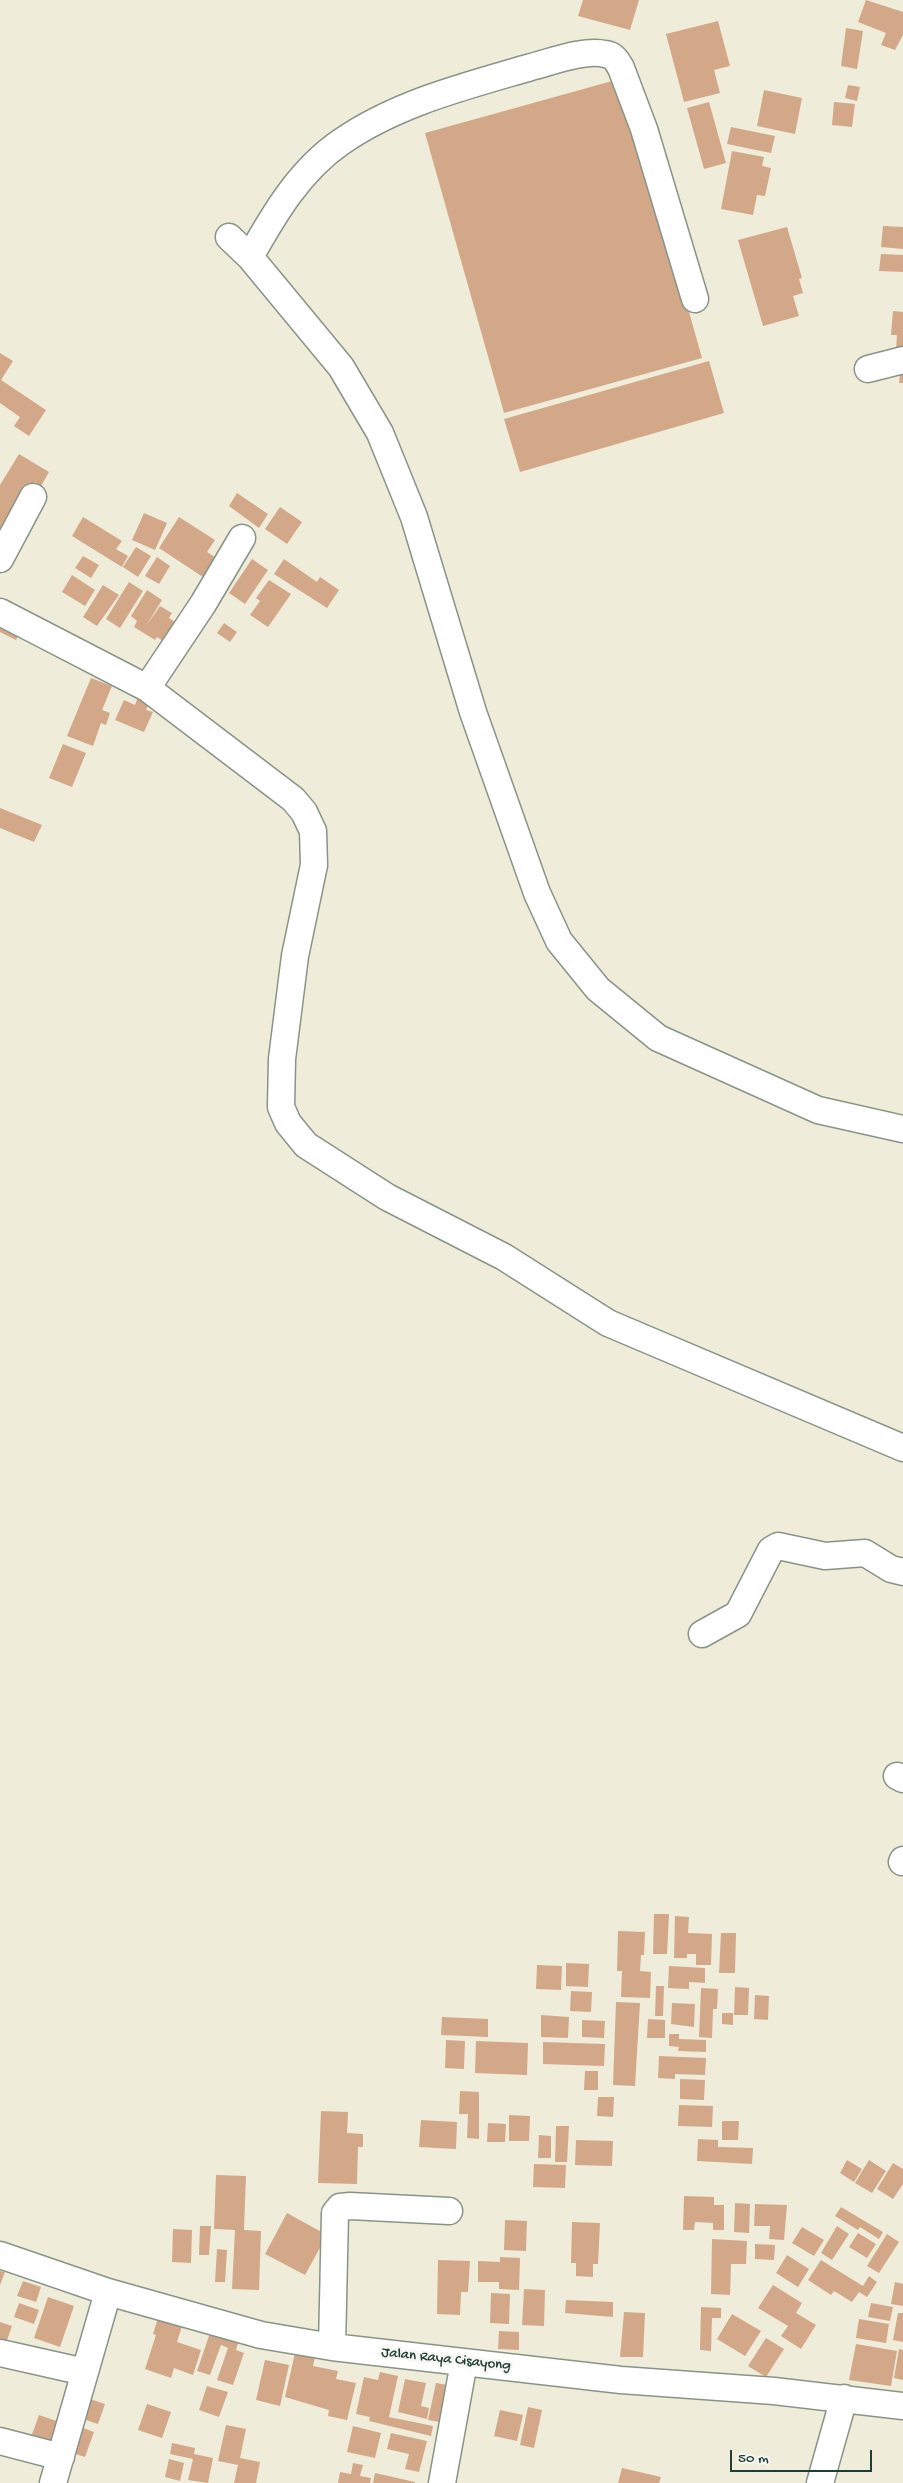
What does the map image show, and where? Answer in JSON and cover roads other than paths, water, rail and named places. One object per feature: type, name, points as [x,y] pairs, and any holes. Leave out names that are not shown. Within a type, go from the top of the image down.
[{"type":"street","points":[[250,257],[278,207],[313,165],[340,142],[383,117],[453,89],[566,57],[602,53],[616,59],[621,68],[644,129],[695,299]]},
{"type":"street","points":[[229,237],[250,257],[341,367],[380,433],[414,517],[473,712],[536,893],[559,941],[598,989],[658,1038],[818,1110],[903,1129]]},
{"type":"street","points":[[868,369],[903,360]]},
{"type":"street","points":[[0,559],[33,497]]},
{"type":"street","points":[[147,688],[203,604],[242,538]]},
{"type":"street","points":[[0,612],[147,688],[293,799],[304,812],[313,830],[314,865],[295,956],[282,1059],[281,1107],[288,1123],[306,1145],[387,1197],[504,1257],[608,1323],[903,1448]]},
{"type":"street","points":[[702,1634],[738,1614],[771,1550],[778,1546],[825,1556],[865,1553],[891,1569],[903,1572]]},
{"type":"street","points":[[332,2347],[335,2213],[340,2208],[350,2206],[449,2211]]},
{"type":"street","name":"Jalan Raya Cisayong","points":[[0,2255],[108,2292],[261,2335],[332,2347],[621,2380],[844,2398],[903,2406]]},
{"type":"street","points":[[53,2483],[108,2292]]},
{"type":"street","points":[[0,2353],[85,2372]]},
{"type":"street","points":[[442,2483],[464,2362]]},
{"type":"street","points":[[820,2483],[844,2398]]},
{"type":"street","points":[[0,2441],[61,2457]]}]
